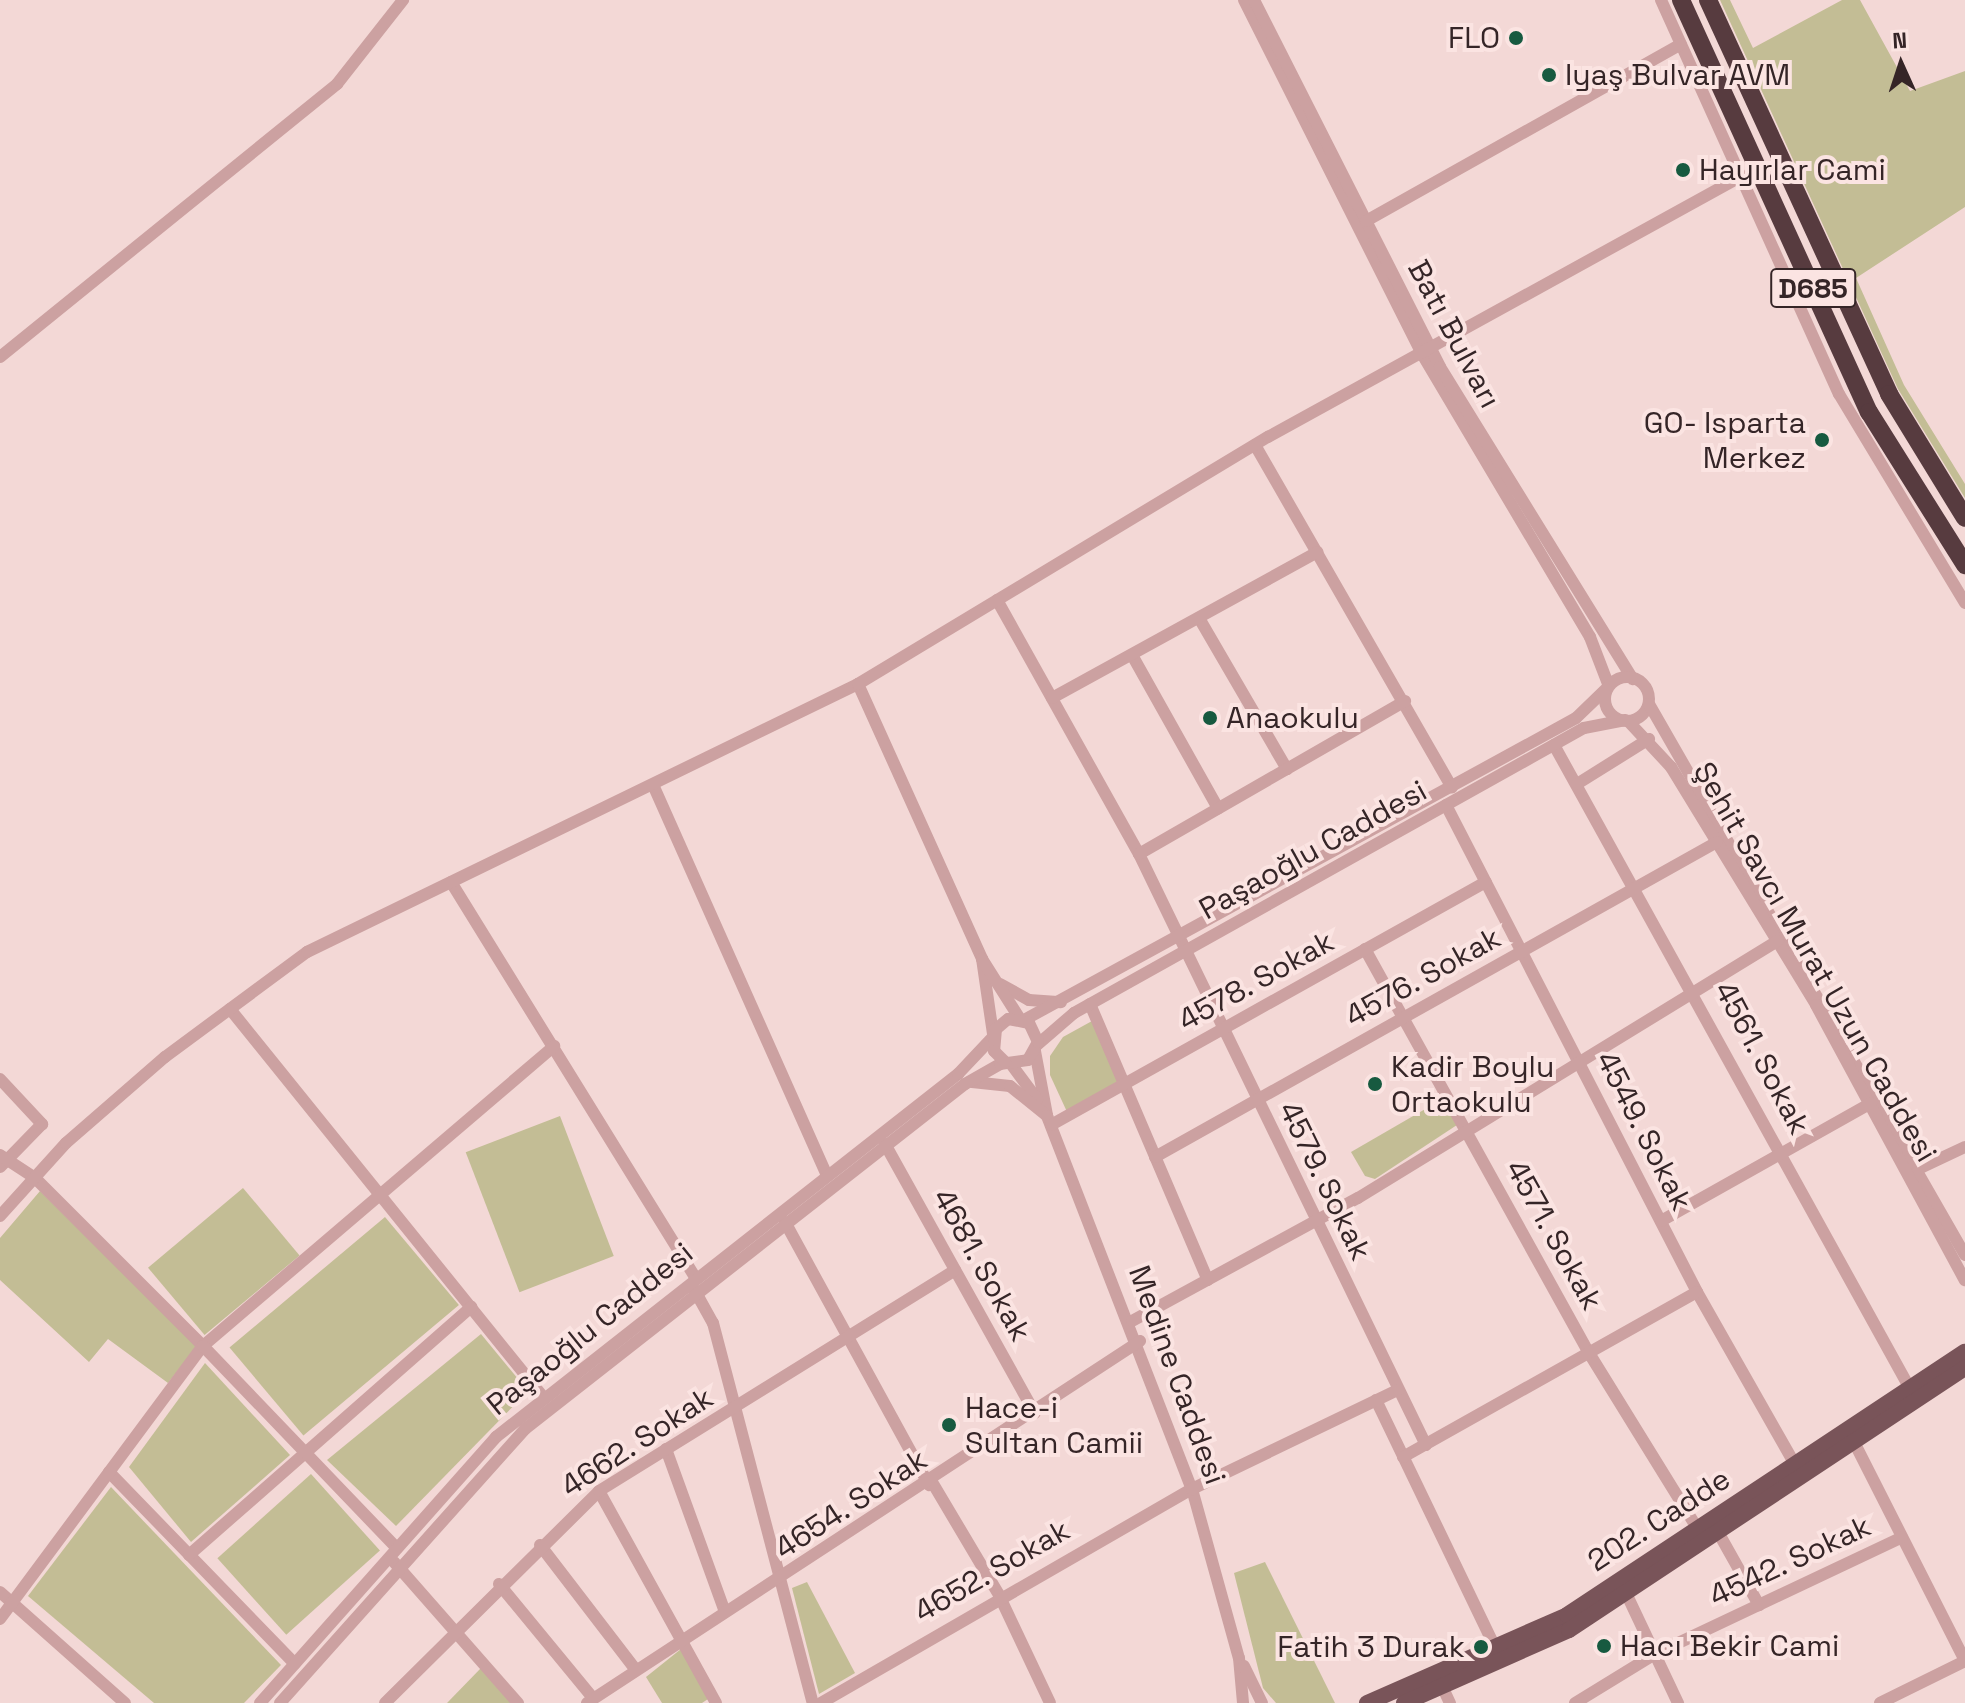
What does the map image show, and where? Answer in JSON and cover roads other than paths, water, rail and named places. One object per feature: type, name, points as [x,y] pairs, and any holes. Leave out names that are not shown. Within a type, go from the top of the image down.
[{"type":"highway","name":"D685","points":[[1681,0],[1869,412],[1965,565]]},
{"type":"highway","name":"D685","points":[[1708,0],[1889,394],[1965,518]]},
{"type":"main road","name":"202. Cadde","points":[[1798,1470],[1854,1442],[1965,1352]]},
{"type":"main road","name":"202. Cadde","points":[[1367,1703],[1499,1654],[1626,1593],[1798,1470],[1913,1394],[1965,1368]]},
{"type":"main road","name":"202. Cadde","points":[[1404,1703],[1442,1686],[1707,1534]]},
{"type":"street","points":[[0,357],[337,84],[403,0]]},
{"type":"street","name":"Batı Bulvarı","points":[[1244,0],[1426,351],[1590,637],[1607,686]]},
{"type":"street","name":"Batı Bulvarı","points":[[1254,0],[1366,221],[1426,351],[1633,679]]},
{"type":"street","points":[[1661,0],[1839,394],[1965,603]]},
{"type":"street","points":[[1366,221],[1681,44]]},
{"type":"street","points":[[0,1216],[88,1124],[230,1009],[307,952],[654,787],[858,684],[1255,445],[1742,176]]},
{"type":"street","points":[[1255,445],[1452,787]]},
{"type":"street","points":[[1052,698],[1318,552]]},
{"type":"street","name":"4579. Sokak","points":[[997,600],[1139,854],[1181,946],[1426,1445]]},
{"type":"street","points":[[1199,618],[1287,769]]},
{"type":"street","points":[[1132,655],[1218,808]]},
{"type":"street","points":[[1633,679],[1649,704],[1644,719],[1627,721],[1608,704],[1607,686],[1633,679]]},
{"type":"street","points":[[858,684],[982,959],[993,1036]]},
{"type":"street","name":"Paşaoğlu Caddesi","points":[[260,1703],[496,1437],[543,1397],[693,1284],[785,1222],[965,1084],[1036,1048],[1090,1004],[1181,946],[1576,718],[1607,686]]},
{"type":"street","points":[[1139,854],[1405,701]]},
{"type":"street","name":"Şehit Savcı Murat Uzun Caddesi","points":[[1649,704],[1965,1255]]},
{"type":"street","name":"Paşaoğlu Caddesi","points":[[280,1703],[505,1447],[826,1174],[958,1074],[1001,1023],[1022,1020],[1067,1001],[1181,946],[1601,721],[1627,721]]},
{"type":"street","name":"Şehit Savcı Murat Uzun Caddesi","points":[[1627,721],[1649,739],[1777,941],[1871,1103],[1965,1280]]},
{"type":"street","points":[[1577,784],[1649,739]]},
{"type":"street","name":"4561. Sokak","points":[[1554,745],[1695,990],[1913,1394]]},
{"type":"street","points":[[654,787],[826,1174]]},
{"type":"street","name":"4549. Sokak","points":[[1446,805],[1697,1292],[1798,1470]]},
{"type":"street","name":"4576. Sokak","points":[[1155,1157],[1717,842]]},
{"type":"street","points":[[451,882],[554,1046],[713,1323],[813,1703]]},
{"type":"street","name":"4578. Sokak","points":[[1049,1120],[1124,1084],[1486,882]]},
{"type":"street","points":[[1132,1321],[1315,1221],[1777,941]]},
{"type":"street","name":"4571. Sokak","points":[[1365,949],[1589,1353],[1707,1534],[1759,1605]]},
{"type":"street","name":"Medine Caddesi","points":[[982,959],[1022,1020],[1036,1048],[1049,1120],[1140,1341],[1192,1489],[1239,1658],[1243,1703]]},
{"type":"street","points":[[994,979],[1029,1000],[1067,1001]]},
{"type":"street","points":[[1090,1004],[1208,1280]]},
{"type":"street","points":[[230,1009],[543,1397]]},
{"type":"street","name":"Medine Caddesi","points":[[993,1036],[1008,1063],[1049,1120]]},
{"type":"street","points":[[0,1619],[203,1346],[382,1198],[554,1046]]},
{"type":"street","points":[[0,1079],[42,1124],[2,1161],[35,1178],[203,1346],[394,1552],[399,1568],[518,1703]]},
{"type":"street","points":[[965,1084],[999,1082],[1049,1120]]},
{"type":"street","points":[[1661,1221],[1871,1103]]},
{"type":"street","name":"4681. Sokak","points":[[885,1144],[1035,1413]]},
{"type":"street","points":[[1918,1169],[1965,1147]]},
{"type":"street","points":[[785,1222],[931,1483],[999,1595],[1050,1703]]},
{"type":"street","name":"4662. Sokak","points":[[385,1703],[499,1584],[599,1491],[955,1270]]},
{"type":"street","points":[[1403,1457],[1697,1292]]},
{"type":"street","points":[[189,1555],[471,1307]]},
{"type":"street","name":"4654. Sokak","points":[[590,1701],[680,1637],[781,1581],[931,1483],[1140,1341]]},
{"type":"street","name":"4652. Sokak","points":[[821,1703],[999,1595],[1192,1489],[1398,1390]]},
{"type":"street","points":[[1376,1400],[1499,1654]]},
{"type":"street","points":[[1854,1442],[1965,1661],[1880,1703]]},
{"type":"street","points":[[666,1449],[725,1612]]},
{"type":"street","points":[[109,1472],[295,1664]]},
{"type":"street","points":[[599,1491],[716,1703]]},
{"type":"street","name":"4542. Sokak","points":[[1575,1703],[1655,1654],[1902,1537]]},
{"type":"street","points":[[540,1545],[635,1669]]},
{"type":"street","points":[[499,1584],[590,1701]]},
{"type":"street","points":[[0,1592],[125,1703]]},
{"type":"street","points":[[1626,1593],[1678,1703]]},
{"type":"street","name":"Medine Caddesi","points":[[1239,1658],[1262,1703]]},
{"type":"street","points":[[1442,1686],[1450,1703]]},
{"type":"place","name":"FLO","points":[[1516,38]]},
{"type":"place","name":"Iyaş Bulvar AVM","points":[[1549,75]]},
{"type":"place","name":"Hayırlar Cami","points":[[1683,170]]},
{"type":"place","name":"GO- Isparta Merkez","points":[[1822,440]]},
{"type":"place","name":"Anaokulu","points":[[1210,718]]},
{"type":"place","name":"Kadir Boylu Ortaokulu","points":[[1375,1084]]},
{"type":"place","name":"Hace-i Sultan Camii","points":[[949,1425]]},
{"type":"place","name":"Hacı Bekir Cami","points":[[1604,1646]]},
{"type":"place","name":"Fatih 3 Durak","points":[[1481,1647]]}]
